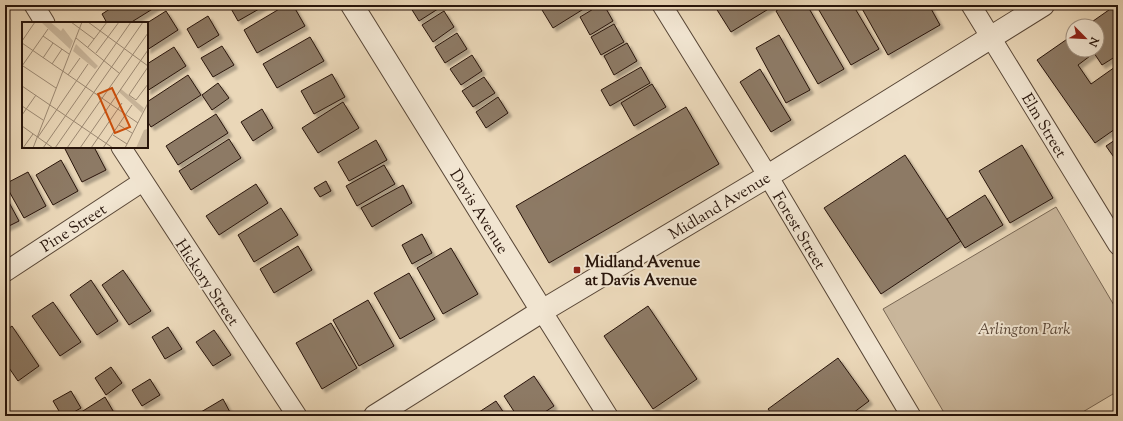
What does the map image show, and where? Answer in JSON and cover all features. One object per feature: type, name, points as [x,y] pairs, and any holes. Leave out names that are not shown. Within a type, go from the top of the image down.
[{"type":"street","points":[[34,5],[44,22]]},
{"type":"street","name":"Davis Avenue","points":[[352,5],[608,416]]},
{"type":"street","name":"Forest Street","points":[[662,5],[768,176],[911,416]]},
{"type":"street","name":"Elm Street","points":[[971,5],[1118,245]]},
{"type":"street","name":"Midland Avenue","points":[[375,416],[542,311],[768,176],[1043,5]]},
{"type":"street","name":"Hickory Street","points":[[122,148],[142,182],[297,416]]},
{"type":"street","name":"Pine Street","points":[[5,272],[142,182]]},
{"type":"green space","name":"Arlington Park","points":[[1056,207],[1118,312],[1118,391],[1076,416],[946,416],[883,309]]},
{"type":"building","points":[[116,5],[159,5],[132,22],[106,22],[102,14]]},
{"type":"building","points":[[229,5],[266,5],[238,21]]},
{"type":"building","points":[[286,5],[293,5],[305,26],[257,53],[244,30]]},
{"type":"building","points":[[409,5],[440,5],[441,7],[419,21]]},
{"type":"building","points":[[539,5],[590,5],[553,28]]},
{"type":"building","points":[[600,5],[604,5],[613,21],[590,35],[580,17]]},
{"type":"building","points":[[714,5],[775,5],[731,32]]},
{"type":"building","points":[[786,5],[807,5],[844,69],[818,84],[776,11]]},
{"type":"building","points":[[816,5],[853,5],[879,49],[851,65]]},
{"type":"building","points":[[860,5],[929,5],[940,25],[888,55]]},
{"type":"building","points":[[1116,5],[1118,6],[1118,55],[1102,65],[1097,58],[1105,58],[1105,18],[1097,18]]},
{"type":"building","points":[[166,11],[178,30],[148,49],[148,22]]},
{"type":"building","points":[[444,11],[454,27],[433,42],[422,25]]},
{"type":"building","points":[[208,16],[219,35],[198,48],[187,29]]},
{"type":"building","points":[[614,24],[624,42],[601,55],[591,37]]},
{"type":"building","points":[[457,33],[467,49],[445,63],[435,47]]},
{"type":"building","points":[[779,35],[810,90],[786,103],[756,48]]},
{"type":"building","points":[[310,37],[324,61],[277,88],[263,64]]},
{"type":"building","points":[[1065,41],[1065,58],[1087,58],[1078,65],[1091,84],[1115,67],[1118,71],[1118,127],[1095,143],[1037,60]]},
{"type":"building","points":[[627,43],[637,61],[614,75],[604,56]]},
{"type":"building","points":[[222,46],[234,65],[213,77],[201,58]]},
{"type":"building","points":[[174,47],[186,66],[148,90],[148,63]]},
{"type":"building","points":[[472,55],[482,71],[461,85],[450,69]]},
{"type":"building","points":[[641,67],[650,83],[610,106],[601,90]]},
{"type":"building","points":[[760,69],[791,120],[771,132],[740,82]]},
{"type":"building","points":[[332,74],[345,97],[314,114],[301,91]]},
{"type":"building","points":[[188,75],[201,95],[151,127],[148,122],[148,101]]},
{"type":"building","points":[[484,77],[495,93],[473,107],[462,91]]},
{"type":"building","points":[[218,83],[229,98],[212,110],[202,95]]},
{"type":"building","points":[[652,84],[666,107],[634,126],[621,103]]},
{"type":"building","points":[[498,97],[508,113],[486,128],[476,112]]},
{"type":"building","points":[[343,102],[359,128],[318,153],[302,128]]},
{"type":"building","points":[[686,107],[719,164],[549,263],[516,206]]},
{"type":"building","points":[[262,109],[273,128],[253,141],[241,122]]},
{"type":"building","points":[[216,114],[228,133],[178,165],[166,146]]},
{"type":"building","points":[[1118,138],[1118,163],[1106,146]]},
{"type":"building","points":[[229,139],[241,158],[191,190],[179,171]]},
{"type":"building","points":[[376,140],[387,160],[349,181],[338,162]]},
{"type":"building","points":[[1022,145],[1053,198],[1010,223],[979,171]]},
{"type":"building","points":[[65,148],[95,148],[106,170],[82,182]]},
{"type":"building","points":[[905,155],[961,241],[881,294],[824,208]]},
{"type":"building","points":[[61,160],[78,191],[53,205],[36,175]]},
{"type":"building","points":[[384,165],[395,184],[357,206],[346,186]]},
{"type":"building","points":[[28,172],[46,206],[24,218],[5,184]]},
{"type":"building","points":[[326,181],[331,191],[320,197],[314,188]]},
{"type":"building","points":[[256,184],[268,203],[219,235],[206,216]]},
{"type":"building","points":[[403,185],[412,203],[372,227],[361,208]]},
{"type":"building","points":[[5,195],[19,221],[5,228]]},
{"type":"building","points":[[985,195],[1003,225],[965,248],[947,219]]},
{"type":"building","points":[[281,208],[298,235],[254,262],[238,235]]},
{"type":"building","points":[[422,234],[432,253],[412,264],[402,245]]},
{"type":"building","points":[[298,246],[312,270],[274,293],[260,269]]},
{"type":"building","points":[[451,248],[478,294],[443,314],[417,268]]},
{"type":"building","points":[[123,270],[151,311],[129,325],[102,285]]},
{"type":"building","points":[[409,273],[435,319],[400,339],[374,293]]},
{"type":"building","points":[[91,280],[118,321],[97,335],[70,295]]},
{"type":"building","points":[[368,300],[394,346],[359,366],[333,320]]},
{"type":"building","points":[[53,302],[81,342],[60,356],[32,316]]},
{"type":"building","points":[[648,306],[697,379],[653,409],[604,336]]},
{"type":"building","points":[[331,323],[357,368],[322,389],[296,343]]},
{"type":"building","points":[[12,326],[39,366],[18,381],[5,362],[5,331]]},
{"type":"building","points":[[168,327],[182,349],[165,359],[152,337]]},
{"type":"building","points":[[214,330],[231,355],[213,366],[196,342]]},
{"type":"building","points":[[838,358],[869,401],[849,416],[773,416],[768,409]]},
{"type":"building","points":[[111,367],[122,383],[106,395],[95,378]]},
{"type":"building","points":[[534,376],[554,406],[539,416],[517,416],[504,396]]},
{"type":"building","points":[[150,379],[160,395],[142,406],[132,390]]},
{"type":"building","points":[[71,391],[81,408],[67,416],[62,416],[53,401]]},
{"type":"building","points":[[105,397],[116,416],[75,416]]},
{"type":"building","points":[[223,399],[232,416],[204,416],[201,412]]},
{"type":"building","points":[[496,401],[506,416],[473,416]]},
{"type":"place","name":"Midland Avenue at Davis Avenue","points":[[577,270]]}]
